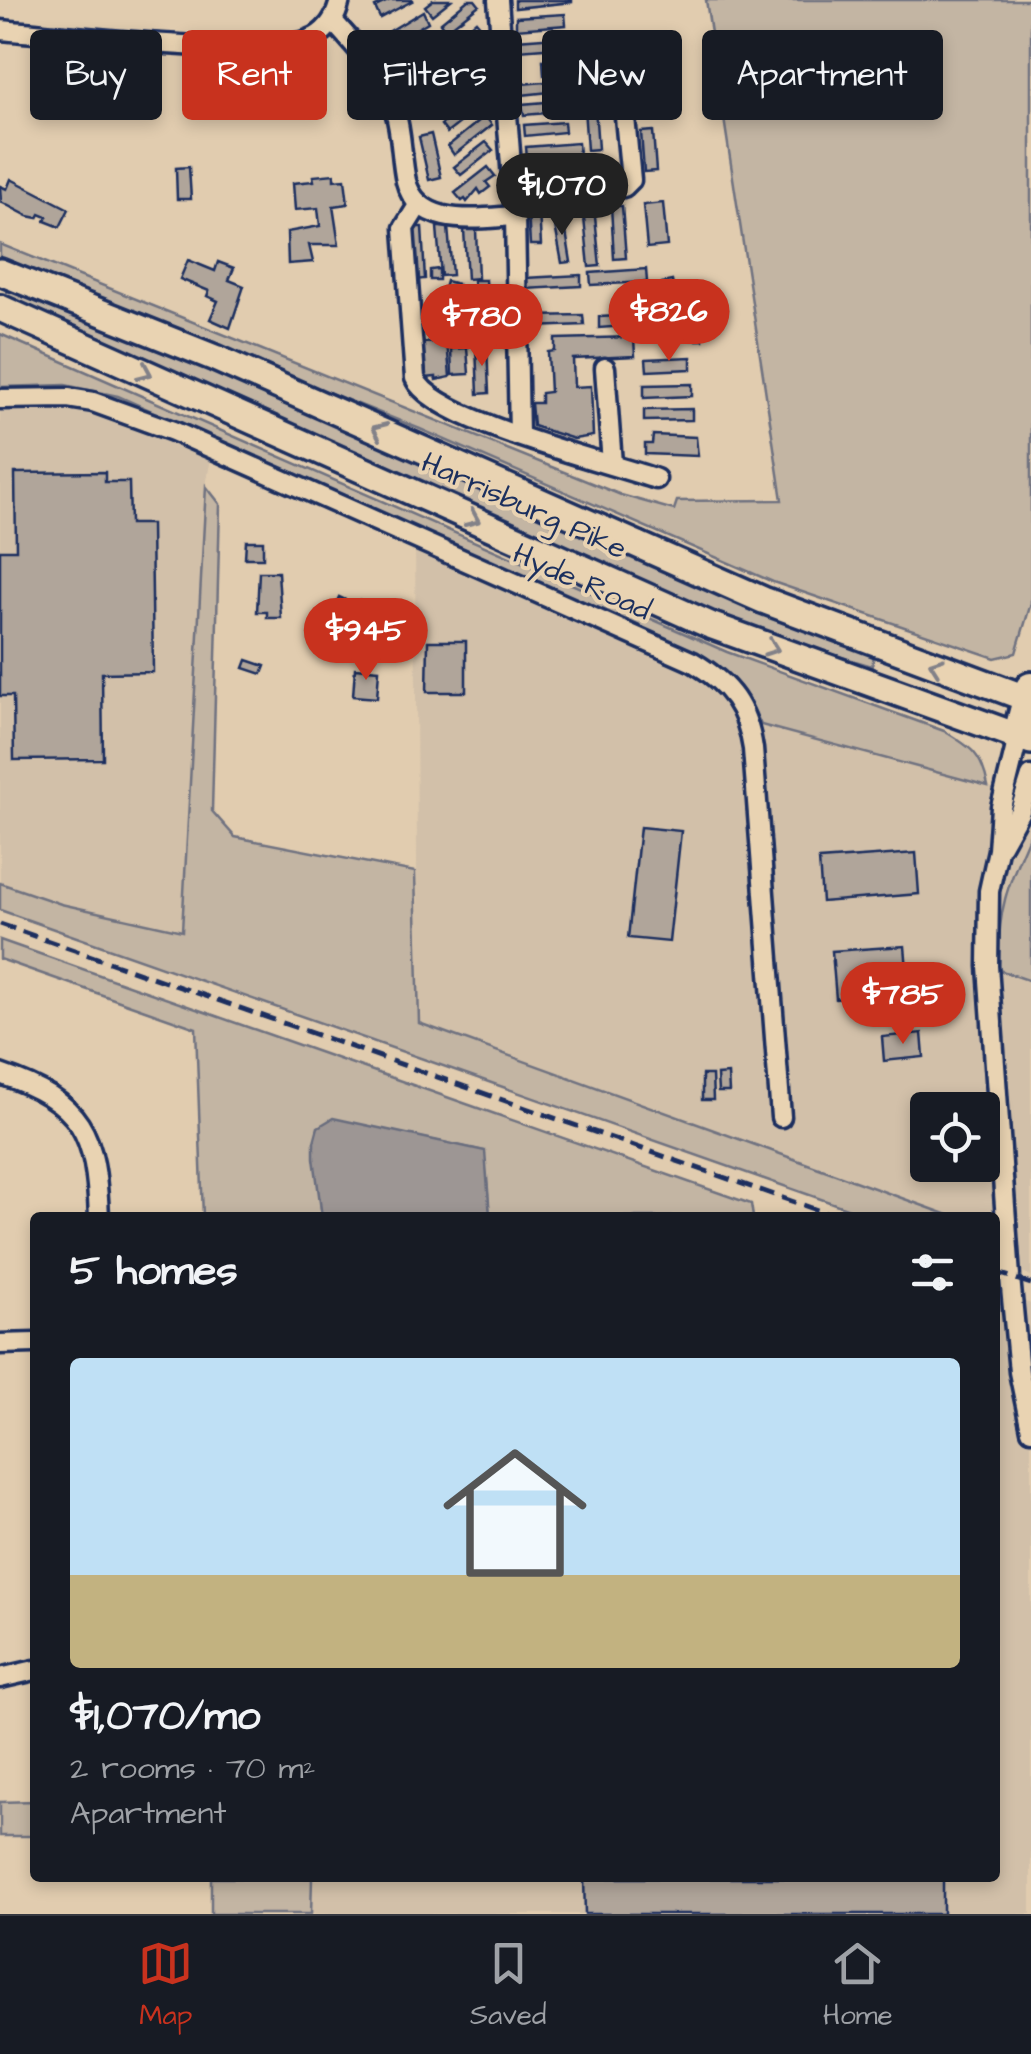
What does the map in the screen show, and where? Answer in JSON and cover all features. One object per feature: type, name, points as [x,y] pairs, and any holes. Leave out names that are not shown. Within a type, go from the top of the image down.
[{"type":"highway","points":[[1024,740],[1030,696]]},
{"type":"main road","name":"Harrisburg Pike","points":[[0,272],[215,358],[763,600],[1030,696]]},
{"type":"main road","name":"Harrisburg Pike","points":[[0,308],[710,625],[1024,740]]},
{"type":"street","points":[[0,30],[266,47],[315,38],[333,21],[340,0]]},
{"type":"street","points":[[498,0],[515,216],[519,436]]},
{"type":"street","points":[[333,21],[386,87],[400,129],[407,186],[419,204],[429,212],[462,219],[515,216]]},
{"type":"street","points":[[513,196],[624,187],[631,180],[625,120]]},
{"type":"street","points":[[419,204],[404,228],[415,378],[419,388],[444,406],[519,436],[656,479]]},
{"type":"street","points":[[605,368],[612,464]]},
{"type":"street","name":"Hyde Road","points":[[0,400],[68,398],[93,402],[174,431],[694,662],[723,681],[742,705],[754,750],[781,1117]]},
{"type":"street","points":[[1024,740],[1000,807],[998,850],[988,891],[989,994],[1019,1372],[1031,1430]]},
{"type":"street","points":[[998,850],[1020,811],[1031,776]]},
{"type":"street","points":[[0,1074],[55,1097],[83,1131],[93,1152],[98,1212]]},
{"type":"street","points":[[0,1344],[30,1344]]},
{"type":"street","points":[[0,1678],[30,1671]]},
{"type":"shaded area","points":[[706,0],[1031,0],[1031,603],[1016,653],[995,658],[773,582],[420,429],[0,261],[0,244],[621,495],[674,510],[677,501],[782,500],[724,120],[943,120],[943,30],[711,30]]},
{"type":"shaded area","points":[[8,290],[224,374],[759,612],[874,656],[872,666],[751,630],[4,299]]},
{"type":"shaded area","points":[[0,334],[727,652],[944,731],[974,753],[988,786],[761,725],[741,688],[710,660],[118,396],[65,385],[0,387]]},
{"type":"shaded area","points":[[65,385],[118,396],[214,440],[206,486],[182,932],[61,904],[0,883],[0,387]]},
{"type":"shaded area","points":[[206,486],[220,504],[212,811],[235,837],[415,872],[419,1023],[940,1212],[858,1212],[0,910],[0,883],[61,904],[182,931]]},
{"type":"shaded area","points":[[415,530],[710,660],[729,672],[750,699],[761,725],[988,786],[1031,803],[1031,832],[1005,891],[1000,970],[1031,981],[1031,1276],[1000,1264],[1000,1212],[940,1212],[418,1023]]},
{"type":"shaded area","points":[[1031,832],[1031,981],[999,970],[999,950],[1005,898]]},
{"type":"shaded area","points":[[0,940],[751,1204],[752,1212],[490,1212],[484,1151],[333,1119],[314,1142],[321,1212],[203,1212],[196,1028],[0,959]]},
{"type":"shaded area","points":[[333,1118],[485,1151],[490,1212],[321,1212],[314,1158],[318,1127]]},
{"type":"shaded area","points":[[1000,1293],[1031,1304],[1031,1914],[311,1914],[312,1882],[1000,1882]]},
{"type":"shaded area","points":[[30,1801],[30,1836],[0,1836],[0,1802]]},
{"type":"shaded area","points":[[211,1882],[312,1882],[311,1914],[211,1914]]},
{"type":"building","points":[[390,0],[414,0],[380,18],[375,7]]},
{"type":"building","points":[[433,0],[451,0],[432,15],[425,6]]},
{"type":"building","points":[[468,0],[479,5],[447,30],[440,23]]},
{"type":"building","points":[[515,0],[572,0],[572,2],[515,8]]},
{"type":"building","points":[[423,11],[428,22],[415,30],[392,30]]},
{"type":"building","points":[[565,14],[566,25],[516,29],[516,17]]},
{"type":"building","points":[[476,21],[483,29],[482,30],[465,30]]},
{"type":"building","points":[[542,38],[542,48],[522,50],[522,40]]},
{"type":"building","points":[[542,82],[542,93],[522,95],[522,84]]},
{"type":"building","points":[[542,102],[542,113],[524,115],[522,104]]},
{"type":"building","points":[[447,120],[464,120],[447,133],[441,125]]},
{"type":"building","points":[[480,120],[488,120],[492,125],[454,155],[448,146]]},
{"type":"building","points":[[585,120],[596,120],[598,149],[587,150]]},
{"type":"building","points":[[564,122],[565,132],[525,136],[524,125]]},
{"type":"building","points":[[653,131],[656,171],[644,172],[641,132]]},
{"type":"building","points":[[431,134],[441,177],[429,180],[419,137]]},
{"type":"building","points":[[486,142],[493,150],[461,175],[454,167]]},
{"type":"building","points":[[578,143],[579,154],[527,158],[526,147]]},
{"type":"building","points":[[602,159],[603,166],[574,169],[573,162]]},
{"type":"building","points":[[565,165],[566,174],[525,177],[524,169]]},
{"type":"building","points":[[189,167],[191,199],[177,199],[176,168]]},
{"type":"building","points":[[488,167],[495,176],[486,182],[490,187],[481,194],[478,189],[467,202],[462,201],[455,193]]},
{"type":"building","points":[[334,174],[334,180],[345,179],[348,204],[333,206],[339,245],[309,245],[313,262],[288,264],[287,232],[320,226],[318,208],[295,210],[293,183]]},
{"type":"building","points":[[11,179],[69,209],[60,227],[45,221],[47,217],[40,214],[38,218],[28,216],[1,202],[0,186],[7,189]]},
{"type":"building","points":[[663,203],[667,246],[647,248],[643,205]]},
{"type":"building","points":[[611,206],[622,206],[626,258],[614,259]]},
{"type":"building","points":[[594,207],[600,266],[589,267],[583,208]]},
{"type":"building","points":[[528,210],[539,210],[541,245],[530,245]]},
{"type":"building","points":[[563,213],[571,262],[562,263],[553,215]]},
{"type":"building","points":[[412,227],[422,227],[425,279],[415,280]]},
{"type":"building","points":[[437,227],[448,227],[452,275],[441,276]]},
{"type":"building","points":[[464,230],[476,230],[478,278],[467,279]]},
{"type":"building","points":[[188,260],[215,271],[218,262],[234,268],[229,280],[244,286],[230,328],[210,319],[218,301],[207,296],[209,291],[180,279]]},
{"type":"building","points":[[439,269],[439,280],[430,280],[430,270]]},
{"type":"building","points":[[646,269],[647,282],[591,285],[590,273]]},
{"type":"building","points":[[581,275],[581,286],[525,289],[525,278]]},
{"type":"building","points":[[473,280],[486,280],[490,336],[477,337]]},
{"type":"building","points":[[446,281],[457,284],[445,330],[434,327]]},
{"type":"building","points":[[672,281],[681,330],[670,332],[662,283]]},
{"type":"building","points":[[583,315],[584,325],[532,327],[532,316]]},
{"type":"building","points":[[639,315],[640,325],[599,328],[599,317]]},
{"type":"building","points":[[702,324],[703,340],[691,340],[691,325]]},
{"type":"building","points":[[634,337],[635,356],[573,359],[574,387],[591,386],[593,436],[574,439],[533,426],[531,403],[541,403],[541,393],[550,392],[548,352],[555,351],[555,339]]},
{"type":"building","points":[[447,341],[450,377],[426,378],[423,343]]},
{"type":"building","points":[[487,345],[489,393],[478,394],[476,346]]},
{"type":"building","points":[[467,348],[469,374],[452,375],[451,349]]},
{"type":"building","points":[[691,357],[691,369],[647,371],[646,359]]},
{"type":"building","points":[[692,384],[692,396],[644,398],[644,385]]},
{"type":"building","points":[[692,409],[692,420],[644,421],[644,410]]},
{"type":"building","points":[[653,435],[696,437],[698,456],[645,454],[645,444],[652,444]]},
{"type":"building","points":[[105,472],[105,482],[129,482],[130,524],[151,524],[153,672],[102,673],[103,759],[14,760],[13,696],[0,696],[0,550],[16,550],[15,473]]},
{"type":"building","points":[[246,541],[263,541],[263,558],[245,558]]},
{"type":"building","points":[[259,572],[278,572],[281,618],[267,618],[267,612],[257,612]]},
{"type":"building","points":[[339,597],[358,606],[360,601],[399,619],[388,644],[330,617]]},
{"type":"building","points":[[428,641],[466,641],[466,692],[427,692]]},
{"type":"building","points":[[247,660],[265,666],[262,674],[244,668]]},
{"type":"building","points":[[355,668],[379,670],[377,698],[353,696]]},
{"type":"building","points":[[640,827],[681,831],[669,942],[628,938]]},
{"type":"building","points":[[916,853],[919,894],[822,902],[819,860]]},
{"type":"building","points":[[905,946],[909,993],[836,999],[832,951]]},
{"type":"building","points":[[922,1033],[924,1057],[884,1061],[882,1037]]},
{"type":"building","points":[[728,1074],[729,1092],[718,1092],[717,1075]]},
{"type":"building","points":[[702,1075],[712,1075],[713,1100],[702,1100]]},
{"type":"building","points":[[584,1882],[943,1882],[943,1914],[585,1914]]},
{"type":"railway","points":[[0,924],[823,1212]]},
{"type":"railway","points":[[1000,1274],[1031,1284]]}]
